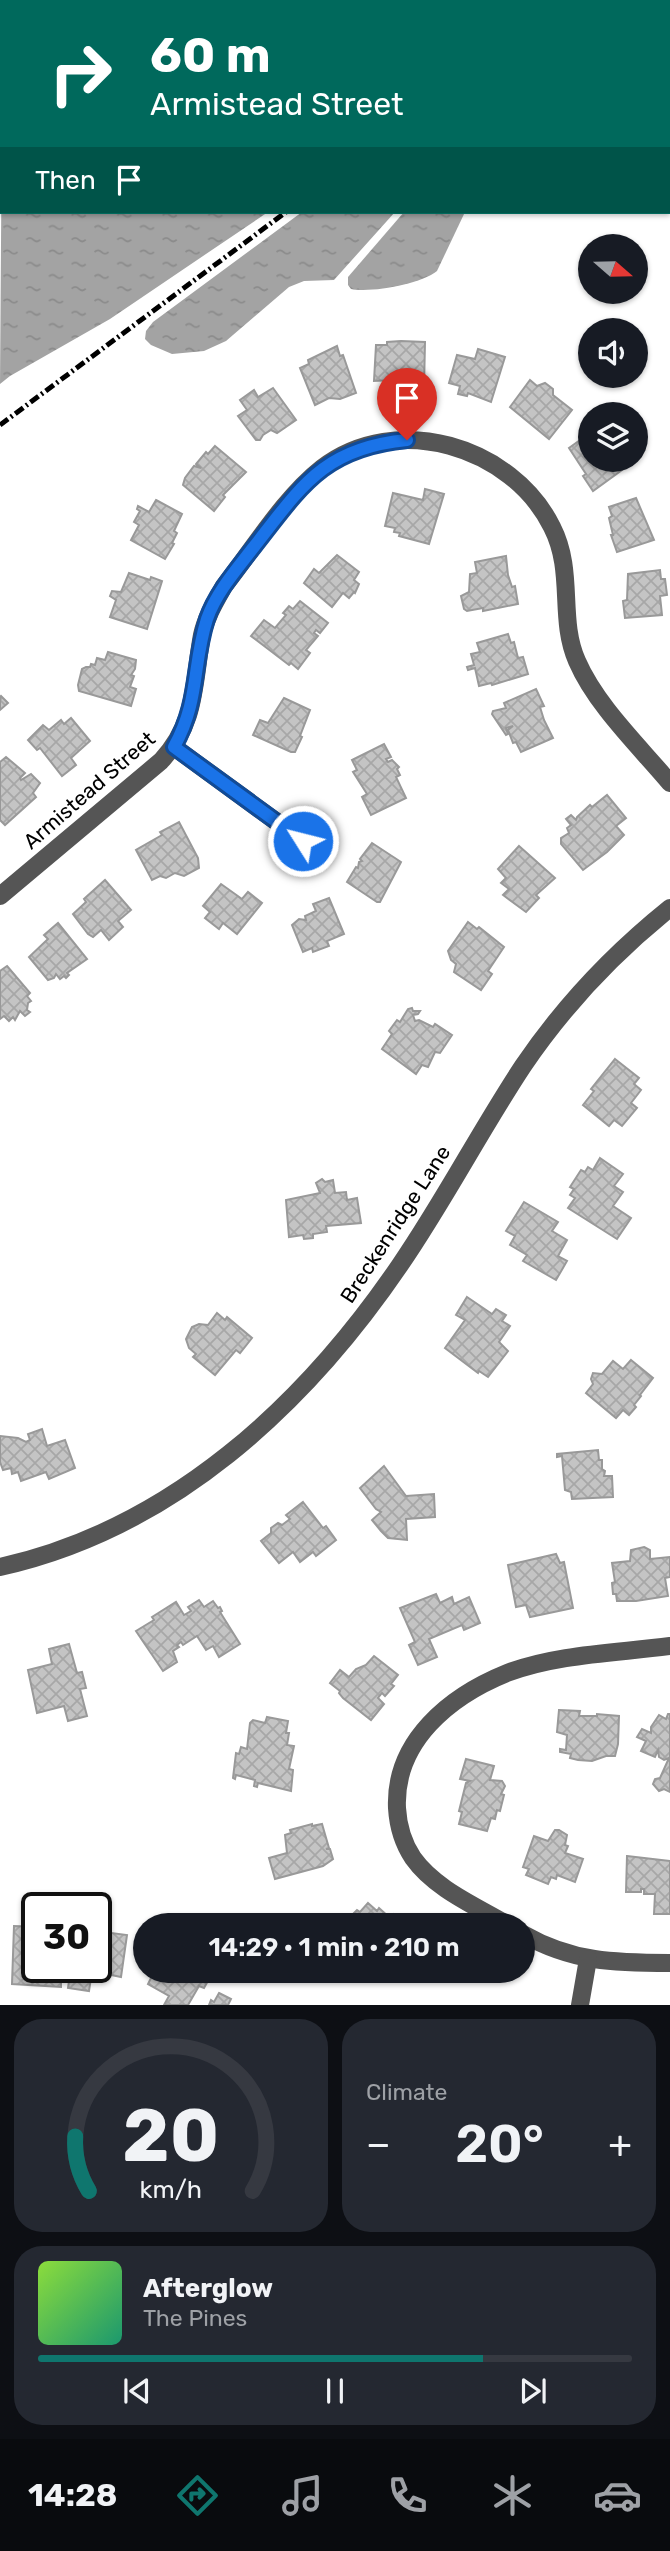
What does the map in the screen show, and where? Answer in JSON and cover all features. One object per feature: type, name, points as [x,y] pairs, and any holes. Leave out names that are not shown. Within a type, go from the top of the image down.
[{"type":"street","name":"Armistead Street","points":[[0,896],[161,761],[174,747],[193,702],[202,635],[211,610],[224,586],[296,493],[324,467],[355,451],[389,442],[427,441],[463,449],[496,466],[527,491],[541,508],[560,545],[567,584],[568,624],[576,660],[598,697],[670,783]]},
{"type":"street","points":[[174,747],[303,841]]},
{"type":"street","name":"Breckenridge Lane","points":[[0,1567],[71,1547],[165,1500],[222,1461],[294,1396],[331,1357],[402,1263],[499,1103],[552,1028],[621,951],[670,908]]},
{"type":"street","points":[[488,1913],[442,1886],[413,1857],[402,1838],[396,1795],[400,1771],[407,1752],[420,1732],[479,1686],[509,1673],[540,1664],[670,1646]]},
{"type":"street","points":[[535,1940],[559,1951],[588,1959],[619,1963],[670,1963]]},
{"type":"street","points":[[580,2005],[588,1959]]},
{"type":"water","points":[[1,214],[265,214],[110,319],[0,384]]},
{"type":"water","points":[[299,214],[393,214],[334,280],[304,281],[289,287],[226,341],[204,351],[172,354],[151,345],[145,339],[146,331],[153,322]]},
{"type":"water","points":[[402,214],[464,214],[437,271],[430,276],[371,290],[351,289],[348,277]]},
{"type":"building","points":[[401,341],[425,342],[424,388],[406,387],[406,382],[394,380],[374,381],[376,345]]},
{"type":"building","points":[[337,346],[340,356],[343,355],[356,393],[340,399],[329,398],[315,405],[300,368],[309,364],[308,360]]},
{"type":"building","points":[[478,349],[505,357],[491,402],[468,393],[467,396],[458,394],[460,386],[449,383],[457,355],[475,359]]},
{"type":"building","points":[[530,380],[537,386],[545,383],[553,389],[553,395],[572,410],[549,439],[510,407]]},
{"type":"building","points":[[273,388],[296,420],[277,433],[271,430],[260,440],[256,440],[238,416],[247,410],[240,400],[254,390],[258,397]]},
{"type":"building","points":[[578,442],[578,462],[569,448]]},
{"type":"building","points":[[215,446],[246,472],[223,495],[225,497],[214,511],[183,485],[194,466],[201,468],[196,464]]},
{"type":"building","points":[[585,472],[619,472],[593,491],[583,476]]},
{"type":"building","points":[[425,489],[444,494],[429,544],[399,536],[400,533],[394,532],[395,528],[385,526],[393,493],[423,500]]},
{"type":"building","points":[[636,498],[654,540],[617,552],[611,535],[609,518],[612,516],[609,507]]},
{"type":"building","points":[[156,500],[182,514],[174,531],[177,533],[172,543],[174,544],[165,559],[131,540],[139,525],[134,522],[140,511],[138,506],[149,512]]},
{"type":"building","points":[[337,555],[359,572],[354,580],[359,584],[355,593],[349,598],[343,593],[332,607],[304,583],[314,569],[319,573]]},
{"type":"building","points":[[506,556],[508,575],[512,587],[515,586],[518,604],[483,611],[483,608],[467,611],[464,609],[461,596],[469,592],[470,574],[477,573],[475,562]]},
{"type":"building","points":[[660,570],[661,579],[665,579],[667,595],[660,596],[662,615],[625,618],[623,601],[627,600],[628,574]]},
{"type":"building","points":[[129,573],[162,581],[147,629],[110,617],[116,600],[110,596],[112,591],[121,592]]},
{"type":"building","points":[[300,601],[328,623],[320,633],[316,630],[314,633],[318,636],[306,650],[310,653],[298,669],[251,636],[264,620],[275,628],[286,615],[283,613],[289,606],[293,609]]},
{"type":"building","points":[[508,634],[511,643],[514,642],[518,658],[523,657],[528,674],[492,685],[479,686],[475,668],[468,670],[467,667],[474,665],[471,654],[480,652],[477,643]]},
{"type":"building","points":[[108,652],[136,660],[131,675],[134,676],[130,687],[136,689],[131,706],[79,691],[82,669],[90,667],[91,664],[95,665],[97,658],[105,660]]},
{"type":"building","points":[[536,689],[544,706],[540,707],[544,720],[553,738],[521,752],[516,742],[513,743],[508,730],[513,726],[506,728],[506,735],[492,714],[493,711],[506,708],[504,703]]},
{"type":"building","points":[[0,697],[8,703],[0,710]]},
{"type":"building","points":[[284,698],[310,710],[295,752],[253,735],[260,720],[268,723]]},
{"type":"building","points":[[71,718],[90,741],[71,758],[76,765],[62,776],[40,748],[37,750],[28,740],[43,725],[49,730],[61,720],[64,724]]},
{"type":"building","points":[[384,744],[391,757],[386,759],[388,762],[392,760],[399,767],[397,769],[400,775],[396,777],[406,798],[371,815],[362,797],[367,794],[353,772],[357,770],[352,760]]},
{"type":"building","points":[[6,757],[25,773],[21,780],[31,774],[40,783],[33,793],[36,797],[5,825],[0,820],[0,762]]},
{"type":"building","points":[[607,795],[626,818],[616,826],[624,835],[583,870],[561,844],[561,838],[569,833],[567,828],[571,825],[566,819],[571,815],[576,820],[590,805],[592,807]]},
{"type":"building","points":[[179,822],[198,858],[199,868],[184,876],[175,873],[166,878],[160,876],[152,880],[136,850]]},
{"type":"building","points":[[372,843],[401,862],[380,902],[347,882]]},
{"type":"building","points":[[519,846],[555,878],[536,895],[539,898],[526,912],[503,895],[509,889],[501,883],[506,878],[498,869]]},
{"type":"building","points":[[105,880],[131,910],[118,921],[123,927],[109,940],[101,930],[93,937],[88,934],[73,914],[86,902],[84,899]]},
{"type":"building","points":[[221,884],[242,899],[248,892],[262,903],[237,934],[223,923],[219,929],[205,918],[210,912],[203,906]]},
{"type":"building","points":[[329,898],[344,934],[327,941],[329,946],[313,952],[312,948],[303,952],[292,925],[299,919],[306,920],[305,916],[316,911],[313,904]]},
{"type":"building","points":[[468,922],[477,929],[479,927],[504,947],[488,971],[492,974],[481,990],[454,972],[456,964],[451,960],[448,951]]},
{"type":"building","points":[[58,923],[87,959],[67,973],[69,975],[66,978],[64,976],[60,979],[56,974],[48,980],[29,957],[48,939],[44,935]]},
{"type":"building","points":[[7,966],[30,993],[27,996],[31,1001],[27,1010],[30,1012],[25,1016],[20,1011],[15,1020],[13,1017],[9,1021],[4,1016],[0,1019],[0,971]]},
{"type":"building","points":[[412,1008],[413,1011],[420,1011],[413,1015],[415,1021],[419,1020],[433,1027],[435,1024],[452,1035],[440,1053],[435,1052],[428,1067],[422,1065],[416,1074],[382,1049],[397,1020],[400,1022],[408,1009]]},
{"type":"building","points":[[615,1059],[639,1078],[634,1084],[641,1090],[631,1103],[637,1108],[622,1126],[614,1120],[609,1126],[583,1105],[594,1091],[591,1089]]},
{"type":"building","points":[[600,1158],[623,1174],[614,1186],[623,1192],[613,1206],[631,1218],[617,1239],[568,1208],[575,1198],[570,1195],[574,1189],[570,1187],[581,1170],[585,1172],[588,1167],[593,1170]]},
{"type":"building","points":[[322,1179],[325,1182],[333,1180],[335,1193],[346,1192],[347,1200],[357,1198],[361,1223],[326,1226],[327,1232],[313,1234],[313,1238],[304,1239],[303,1235],[289,1237],[286,1200],[320,1193],[316,1183]]},
{"type":"building","points":[[524,1202],[558,1222],[552,1231],[567,1240],[558,1256],[567,1261],[556,1280],[523,1261],[527,1255],[510,1245],[515,1236],[506,1231]]},
{"type":"building","points":[[467,1297],[492,1314],[496,1309],[506,1315],[502,1321],[510,1326],[499,1342],[508,1351],[488,1377],[479,1371],[478,1373],[445,1348],[465,1320],[456,1315]]},
{"type":"building","points":[[217,1313],[225,1320],[227,1317],[252,1338],[240,1353],[236,1350],[215,1375],[193,1357],[196,1354],[189,1348],[186,1339],[192,1327],[199,1324],[208,1325]]},
{"type":"building","points":[[631,1360],[653,1378],[629,1415],[623,1410],[616,1418],[586,1393],[593,1384],[593,1373],[602,1374],[613,1361],[623,1369]]},
{"type":"building","points":[[42,1429],[47,1446],[65,1440],[75,1468],[49,1479],[46,1472],[21,1481],[18,1472],[12,1474],[11,1468],[3,1470],[0,1462],[0,1436],[26,1442],[30,1440],[28,1434]]},
{"type":"building","points":[[598,1450],[604,1476],[612,1476],[613,1497],[572,1499],[571,1492],[565,1490],[562,1456],[557,1457],[557,1454]]},
{"type":"building","points":[[384,1466],[406,1496],[434,1494],[435,1517],[406,1519],[407,1540],[388,1538],[381,1531],[372,1520],[381,1512],[360,1488]]},
{"type":"building","points":[[303,1502],[336,1540],[316,1556],[313,1552],[300,1562],[293,1552],[279,1563],[261,1541],[271,1533],[271,1528],[290,1519],[286,1515]]},
{"type":"building","points":[[644,1547],[650,1550],[650,1559],[670,1557],[670,1577],[665,1578],[668,1596],[617,1601],[616,1594],[613,1594],[612,1583],[615,1582],[612,1563],[630,1561],[631,1550]]},
{"type":"building","points":[[556,1554],[560,1563],[564,1562],[573,1608],[530,1617],[526,1605],[516,1607],[508,1565]]},
{"type":"building","points":[[436,1594],[440,1603],[452,1597],[454,1604],[469,1597],[480,1623],[464,1630],[462,1625],[429,1639],[437,1657],[418,1665],[409,1645],[415,1642],[400,1608]]},
{"type":"building","points":[[199,1600],[204,1607],[213,1601],[220,1607],[220,1612],[240,1644],[219,1657],[213,1646],[206,1650],[197,1636],[183,1645],[181,1642],[177,1645],[179,1647],[173,1651],[177,1662],[163,1671],[136,1631],[176,1602],[184,1615],[191,1611],[188,1607]]},
{"type":"building","points":[[69,1644],[77,1673],[82,1672],[86,1688],[80,1689],[87,1716],[68,1721],[64,1706],[37,1713],[28,1670],[52,1664],[49,1649]]},
{"type":"building","points":[[374,1656],[398,1675],[391,1684],[394,1686],[385,1696],[382,1693],[378,1698],[384,1704],[371,1720],[343,1698],[340,1691],[330,1683],[340,1670],[349,1677]]},
{"type":"building","points":[[559,1710],[580,1711],[579,1716],[619,1716],[615,1756],[592,1761],[578,1760],[570,1758],[571,1754],[560,1752],[560,1749],[566,1750],[567,1735],[557,1732]]},
{"type":"building","points":[[668,1714],[670,1792],[664,1789],[659,1791],[653,1784],[655,1779],[660,1778],[669,1758],[664,1760],[659,1757],[658,1750],[655,1757],[641,1751],[646,1741],[637,1737],[642,1729],[651,1733],[651,1727],[659,1715],[666,1719]]},
{"type":"building","points":[[267,1717],[288,1721],[287,1745],[294,1746],[289,1769],[293,1770],[291,1791],[258,1783],[257,1787],[254,1786],[255,1780],[236,1775],[235,1779],[233,1778],[236,1753],[239,1754],[241,1747],[247,1749],[250,1723],[253,1720],[265,1723]]},
{"type":"building","points":[[466,1759],[494,1766],[490,1780],[502,1781],[505,1786],[501,1794],[504,1795],[500,1811],[497,1810],[495,1819],[491,1818],[487,1831],[459,1824],[462,1812],[459,1811],[466,1783],[470,1781],[460,1779]]},
{"type":"building","points":[[322,1824],[329,1848],[326,1849],[330,1849],[333,1859],[323,1866],[275,1879],[269,1858],[287,1853],[285,1835],[291,1833],[290,1830]]},
{"type":"building","points":[[555,1830],[567,1835],[565,1845],[568,1846],[565,1853],[583,1859],[575,1882],[557,1875],[556,1879],[551,1877],[548,1884],[526,1875],[529,1869],[523,1867],[534,1836],[548,1841]]},
{"type":"building","points":[[627,1856],[670,1861],[670,1914],[654,1914],[655,1894],[644,1894],[644,1889],[641,1889],[641,1892],[626,1892]]},
{"type":"building","points":[[368,1903],[377,1911],[379,1908],[384,1913],[354,1913],[357,1910],[360,1912]]},
{"type":"building","points":[[14,1926],[21,1926],[21,1983],[61,1983],[61,1987],[12,1984]]},
{"type":"building","points":[[112,1933],[127,1935],[121,1977],[112,1975]]},
{"type":"building","points":[[69,1983],[90,1983],[89,1991],[68,1988]]},
{"type":"building","points":[[207,1983],[204,1988],[199,1986],[188,2005],[164,2005],[169,1996],[148,1984]]},
{"type":"building","points":[[219,1993],[231,1999],[228,2005],[209,2005],[211,2000],[214,2002]]},
{"type":"railway","points":[[0,425],[283,214]]},
{"type":"route","points":[[303,841],[174,747],[193,702],[202,635],[214,603],[224,586],[310,478],[338,458],[355,451],[372,445],[407,440]]}]
